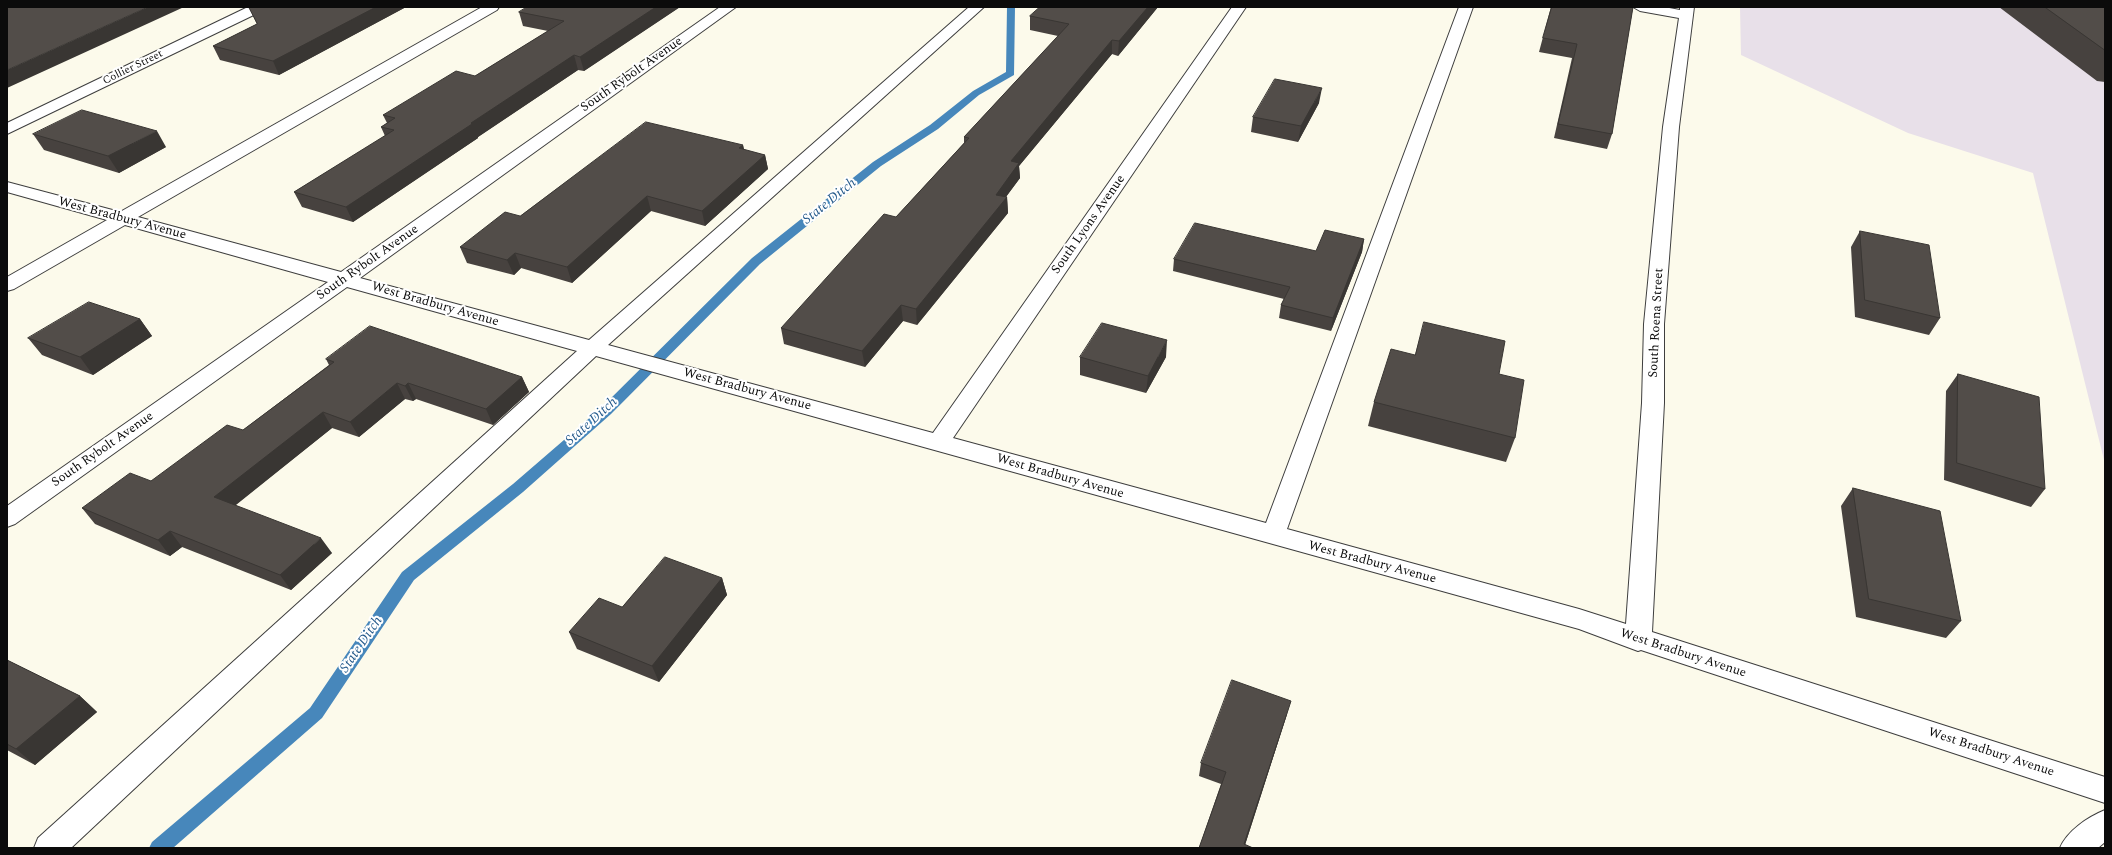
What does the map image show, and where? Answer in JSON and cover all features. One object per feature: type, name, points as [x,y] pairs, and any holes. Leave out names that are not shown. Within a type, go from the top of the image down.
[{"type":"street","name":"Collier Street","points":[[7,130],[259,7]]},
{"type":"street","points":[[7,285],[121,218],[492,7]]},
{"type":"street","name":"South Rybolt Avenue","points":[[7,518],[729,7]]},
{"type":"street","points":[[50,848],[591,349],[977,7]]},
{"type":"street","name":"South Lyons Avenue","points":[[938,443],[1239,7]]},
{"type":"street","points":[[1273,536],[1466,7]]},
{"type":"street","points":[[1640,7],[1687,11]]},
{"type":"street","name":"South Roena Street","points":[[1638,640],[1653,403],[1654,324],[1671,127],[1687,11]]},
{"type":"street","name":"West Bradbury Avenue","points":[[7,187],[1579,620],[2105,790]]},
{"type":"street","points":[[2075,848],[2105,824]]},
{"type":"shaded area","points":[[1740,7],[2105,7],[2105,464],[2033,173],[1908,133],[1741,55]]},
{"type":"building","points":[[7,7],[148,7],[7,70]]},
{"type":"building","points":[[249,7],[376,7],[273,61],[213,46],[257,24]]},
{"type":"building","points":[[527,7],[656,7],[580,57],[574,55],[346,207],[294,192],[394,130],[381,127],[395,118],[383,115],[456,71],[475,76],[564,21],[519,12]]},
{"type":"building","points":[[1040,7],[1148,7],[1119,41],[1112,40],[1011,161],[1019,163],[996,195],[1007,197],[916,309],[901,305],[862,351],[781,328],[884,214],[896,217],[969,138],[964,137],[1069,24],[1030,16]]},
{"type":"building","points":[[1552,7],[1633,7],[1612,134],[1558,124],[1577,44],[1543,38]]},
{"type":"building","points":[[2045,7],[2105,7],[2105,50]]},
{"type":"building","points":[[1275,79],[1322,88],[1301,126],[1253,117]]},
{"type":"building","points":[[82,110],[157,131],[108,156],[33,134]]},
{"type":"building","points":[[646,122],[743,145],[739,148],[765,155],[702,211],[647,196],[567,267],[515,253],[507,260],[460,247],[505,212],[520,216]]},
{"type":"building","points":[[1195,223],[1316,251],[1325,230],[1364,239],[1333,318],[1281,305],[1290,287],[1174,259]]},
{"type":"building","points":[[1860,231],[1929,245],[1940,318],[1865,300]]},
{"type":"building","points":[[89,302],[140,319],[80,357],[28,338]]},
{"type":"building","points":[[1424,322],[1505,341],[1499,374],[1524,380],[1515,438],[1374,402],[1391,349],[1415,355]]},
{"type":"building","points":[[1102,323],[1167,340],[1148,376],[1080,357]]},
{"type":"building","points":[[370,326],[522,377],[486,409],[408,383],[405,386],[397,383],[350,422],[323,412],[214,497],[321,538],[280,575],[170,531],[158,540],[82,508],[130,473],[151,481],[227,425],[243,430],[334,362],[326,359]]},
{"type":"building","points":[[1958,374],[2039,397],[2045,489],[1957,463]]},
{"type":"building","points":[[1853,488],[1940,511],[1961,621],[1869,599]]},
{"type":"building","points":[[665,557],[722,578],[652,666],[569,632],[599,598],[622,607]]},
{"type":"building","points":[[7,660],[80,696],[16,749],[7,744]]},
{"type":"building","points":[[1232,680],[1291,701],[1244,844],[1253,848],[1199,848],[1226,772],[1201,763]]},
{"type":"waterway","name":"State Ditch","points":[[159,848],[316,713],[408,576],[518,488],[606,411],[756,261],[877,164],[934,127],[976,93],[1011,73],[1011,7]]}]
